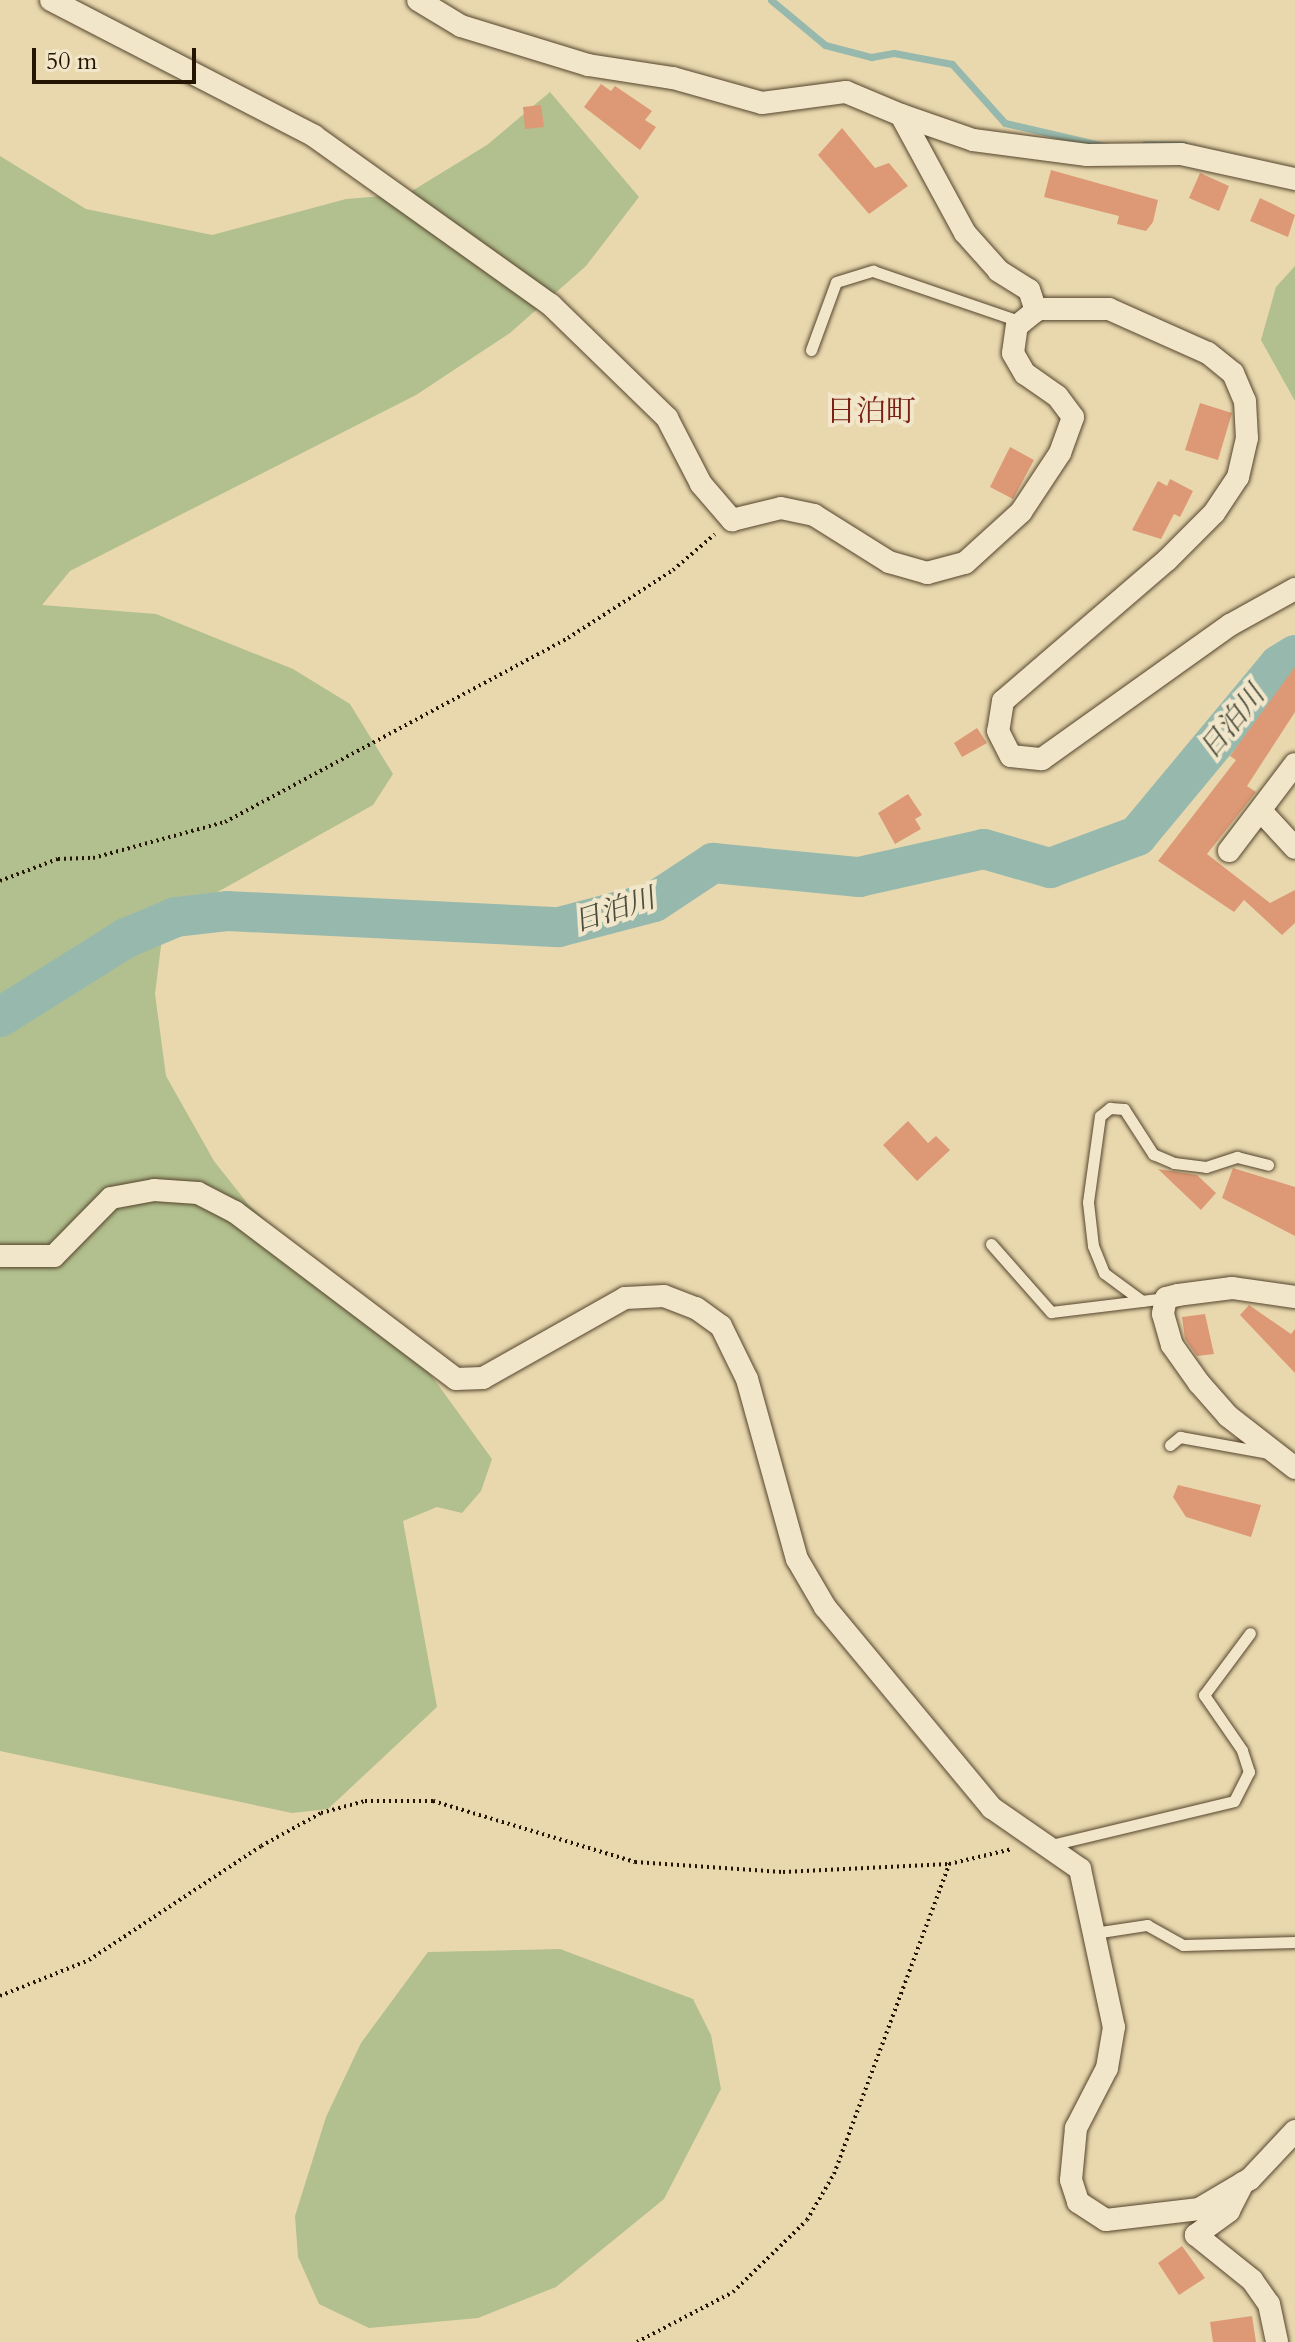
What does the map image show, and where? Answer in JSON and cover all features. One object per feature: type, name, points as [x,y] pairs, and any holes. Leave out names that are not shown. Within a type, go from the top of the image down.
[{"type":"street","points":[[51,0],[314,136],[551,305],[667,418],[701,484],[732,520],[781,508],[814,515],[889,562],[927,573],[965,563],[1021,512],[1060,453],[1073,417],[1025,374],[1013,353],[1029,316],[1029,290],[999,271],[965,233],[901,115]]},
{"type":"street","points":[[418,0],[461,26],[588,65],[673,78],[762,103],[846,92],[973,140],[1087,155],[1181,154],[1295,179]]},
{"type":"street","points":[[1029,316],[1109,309],[1208,353],[1233,373],[1245,401],[1247,438],[1238,477],[1214,513],[1003,701],[998,731],[1011,756],[1042,759],[1230,625],[1295,589]]},
{"type":"street","points":[[1229,851],[1295,764]]},
{"type":"street","points":[[1261,811],[1295,848]]},
{"type":"street","points":[[0,1256],[54,1256],[111,1198],[154,1190],[198,1193],[235,1212],[456,1379],[483,1378],[625,1298],[664,1296],[696,1308],[721,1326],[747,1379],[797,1559],[825,1607],[992,1808],[1049,1843],[1080,1869],[1114,2027],[1107,2068],[1076,2128],[1071,2180],[1078,2202],[1106,2220],[1199,2209],[1244,2182],[1295,2131]]},
{"type":"street","points":[[1295,1297],[1232,1288],[1166,1298],[1172,1345],[1199,1383],[1228,1416],[1295,1468]]},
{"type":"street","points":[[1244,2182],[1229,2211],[1196,2235],[1252,2280],[1269,2304],[1277,2342]]},
{"type":"lane","points":[[811,350],[836,282],[873,271],[1029,316]]},
{"type":"lane","points":[[1142,1301],[1104,1273],[1093,1246],[1088,1202],[1100,1116],[1110,1108],[1124,1109],[1153,1154],[1174,1163],[1206,1167],[1237,1157],[1268,1165]]},
{"type":"lane","points":[[991,1244],[1051,1312],[1166,1298]]},
{"type":"lane","points":[[1170,1445],[1180,1437],[1277,1454]]},
{"type":"lane","points":[[1049,1843],[1234,1801],[1249,1772],[1242,1750],[1204,1695],[1250,1633]]},
{"type":"lane","points":[[1094,1933],[1147,1925],[1183,1945],[1295,1942]]},
{"type":"path","points":[[0,881],[58,859],[93,858],[225,822],[568,638],[673,570],[732,520]]},
{"type":"path","points":[[0,1996],[89,1960],[261,1846],[321,1813],[365,1801],[433,1801],[635,1862],[783,1872],[949,1864],[1049,1843]]},
{"type":"path","points":[[637,2342],[733,2292],[807,2220],[834,2174],[949,1864]]},
{"type":"green space","points":[[550,92],[639,197],[586,266],[510,333],[416,395],[70,571],[42,605],[156,614],[293,669],[350,704],[393,774],[373,805],[164,922],[155,994],[166,1076],[214,1161],[248,1204],[428,1371],[492,1459],[481,1491],[462,1513],[437,1507],[403,1521],[437,1707],[328,1809],[292,1813],[0,1751],[0,156],[86,209],[212,235],[346,199],[407,194],[487,145]]},
{"type":"green space","points":[[1295,266],[1295,401],[1261,340],[1276,287]]},
{"type":"green space","points":[[560,1949],[693,1999],[711,2035],[721,2089],[664,2199],[556,2287],[478,2318],[369,2328],[319,2304],[298,2257],[295,2216],[326,2117],[361,2043],[428,1952]]},
{"type":"building","points":[[601,84],[611,91],[615,86],[652,111],[645,120],[656,127],[640,150],[584,107]]},
{"type":"building","points":[[541,105],[544,127],[525,129],[523,107]]},
{"type":"building","points":[[842,128],[875,168],[889,163],[908,186],[869,214],[818,155]]},
{"type":"building","points":[[1051,170],[1158,200],[1153,222],[1146,231],[1117,224],[1119,216],[1044,197]]},
{"type":"building","points":[[1200,173],[1229,186],[1219,211],[1189,198]]},
{"type":"building","points":[[1260,198],[1295,215],[1288,237],[1250,221]]},
{"type":"building","points":[[1200,403],[1232,413],[1218,460],[1185,450]]},
{"type":"building","points":[[1010,447],[1034,460],[1013,499],[990,487]]},
{"type":"building","points":[[1170,479],[1193,491],[1180,517],[1174,514],[1161,539],[1132,530],[1158,481],[1167,486]]},
{"type":"building","points":[[1295,667],[1295,712],[1247,786],[1256,792],[1207,854],[1270,903],[1295,890],[1295,923],[1282,935],[1244,900],[1234,912],[1158,861],[1236,760],[1230,756]]},
{"type":"building","points":[[977,728],[987,743],[962,757],[954,743]]},
{"type":"building","points":[[908,794],[922,815],[915,819],[921,829],[895,844],[878,813]]},
{"type":"building","points":[[908,1121],[928,1143],[936,1136],[950,1150],[917,1181],[883,1145]]},
{"type":"building","points":[[1233,1168],[1295,1187],[1295,1236],[1222,1198]]},
{"type":"building","points":[[1158,1169],[1197,1175],[1216,1193],[1201,1210]]},
{"type":"building","points":[[1249,1305],[1291,1334],[1295,1329],[1295,1373],[1240,1315]]},
{"type":"building","points":[[1205,1314],[1214,1354],[1197,1356],[1185,1339],[1182,1317]]},
{"type":"building","points":[[1178,1485],[1261,1505],[1251,1537],[1186,1517],[1173,1497]]},
{"type":"building","points":[[1182,2246],[1205,2278],[1179,2295],[1158,2263]]},
{"type":"building","points":[[1252,2316],[1256,2342],[1213,2342],[1210,2322]]},
{"type":"waterway","points":[[771,0],[825,45],[871,57],[894,53],[952,64],[1005,123],[1105,146]]},
{"type":"waterway","points":[[1145,144],[1184,145]]},
{"type":"waterway","name":"日泊川","points":[[0,1017],[126,938],[176,917],[227,911],[559,927],[654,902],[713,863],[859,877],[984,849],[1050,868],[1137,836],[1279,665],[1295,655]]},
{"type":"district","name":"日泊町","points":[[871,412]]}]
